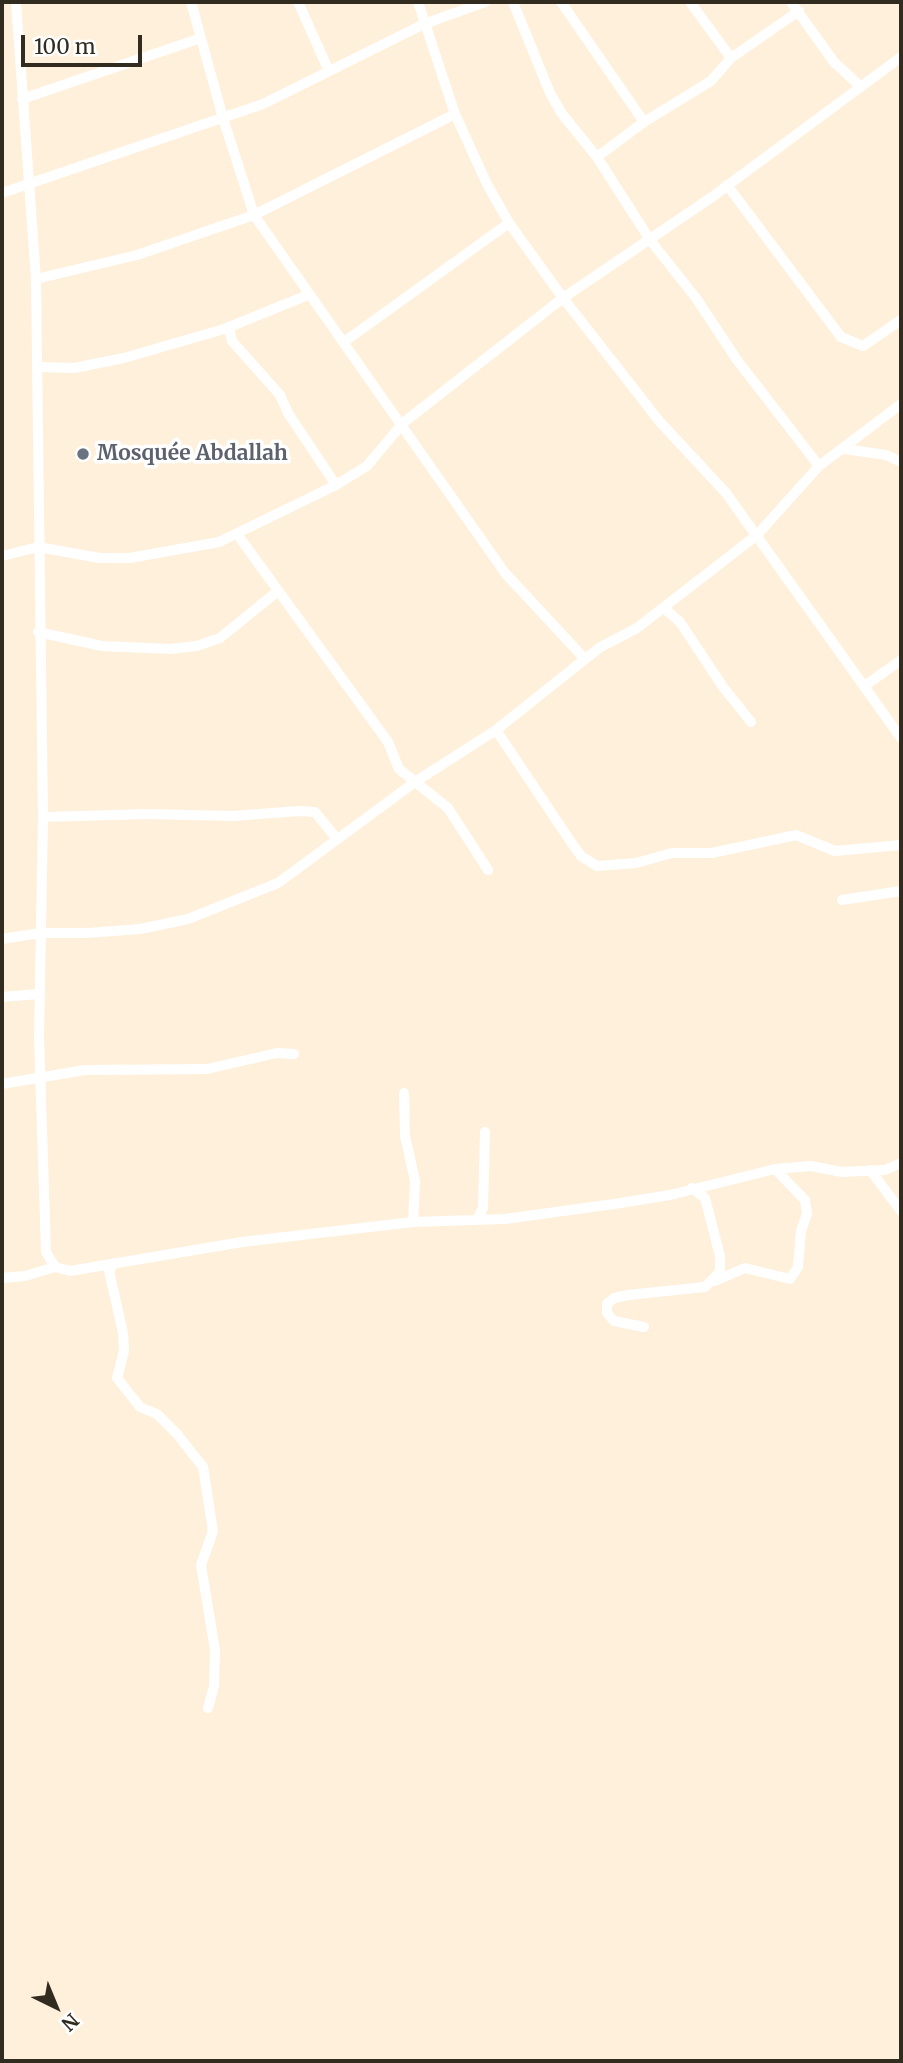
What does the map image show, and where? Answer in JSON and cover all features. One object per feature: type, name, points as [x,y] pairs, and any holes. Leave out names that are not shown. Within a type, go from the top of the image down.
[{"type":"street","points":[[16,2],[27,186],[36,279],[38,632],[43,817],[38,994],[46,1252],[55,1267]]},
{"type":"street","points":[[191,2],[223,118],[254,215],[403,423],[505,573],[584,658]]},
{"type":"street","points":[[298,2],[328,69]]},
{"type":"street","points":[[418,2],[455,114],[486,184],[509,223],[562,298],[660,422],[726,493],[866,685],[901,738]]},
{"type":"street","points":[[2,193],[274,98],[328,69],[425,24],[485,2]]},
{"type":"street","points":[[513,2],[550,93],[562,114],[597,157],[650,240],[696,298],[737,360],[819,466]]},
{"type":"street","points":[[561,2],[644,122]]},
{"type":"street","points":[[690,2],[731,58]]},
{"type":"street","points":[[791,2],[834,62],[861,87]]},
{"type":"street","points":[[597,157],[644,122],[711,81],[731,58],[799,11]]},
{"type":"street","points":[[22,99],[201,38]]},
{"type":"street","points":[[2,556],[37,547],[100,558],[130,558],[219,542],[336,485],[367,466],[403,423],[562,298],[650,240],[901,57]]},
{"type":"street","points":[[36,279],[137,255],[254,215],[455,114]]},
{"type":"street","points":[[727,185],[841,337],[863,346],[901,320]]},
{"type":"street","points":[[344,342],[509,223]]},
{"type":"street","points":[[38,367],[99,365],[229,327],[309,295]]},
{"type":"street","points":[[229,327],[232,341],[280,395],[288,413],[336,485]]},
{"type":"street","points":[[2,939],[40,933],[127,930],[188,919],[278,883],[415,782],[496,730],[584,658],[638,628],[757,535],[819,466],[901,404]]},
{"type":"street","points":[[844,449],[887,455],[901,462]]},
{"type":"street","points":[[237,534],[388,742],[399,769],[448,808],[488,870]]},
{"type":"street","points":[[38,632],[102,646],[170,649],[197,646],[220,638],[278,591]]},
{"type":"street","points":[[664,608],[680,622],[723,687],[751,722]]},
{"type":"street","points":[[866,685],[901,660]]},
{"type":"street","points":[[496,730],[573,845],[582,856],[597,866],[636,863],[671,853],[721,852],[796,835],[835,850],[901,845]]},
{"type":"street","points":[[43,817],[147,814],[233,816],[315,812],[337,839]]},
{"type":"street","points":[[842,900],[901,891]]},
{"type":"street","points":[[2,997],[38,994]]},
{"type":"street","points":[[2,1084],[85,1070],[207,1069],[277,1053],[294,1054]]},
{"type":"street","points":[[404,1093],[405,1136],[415,1181],[413,1222]]},
{"type":"street","points":[[477,1220],[483,1208],[485,1132]]},
{"type":"street","points":[[2,1278],[24,1276],[55,1267],[70,1271],[242,1242],[413,1222],[477,1220],[614,1204],[775,1169],[811,1166],[842,1172],[885,1170],[901,1163]]},
{"type":"street","points":[[644,1327],[614,1321],[607,1312],[607,1304],[614,1298],[628,1295],[705,1287],[729,1273],[745,1268],[790,1279],[798,1267],[801,1231],[807,1214],[805,1200],[775,1169]]},
{"type":"street","points":[[870,1170],[901,1211]]},
{"type":"street","points":[[692,1188],[705,1198],[720,1255],[720,1272],[705,1287]]},
{"type":"street","points":[[114,1263],[109,1271],[123,1333],[124,1351],[117,1378],[140,1407],[157,1414],[177,1434],[203,1468],[213,1531],[201,1565],[215,1650],[214,1686],[208,1707]]},
{"type":"place","name":"Mosquée Abdallah","points":[[83,454]]}]
